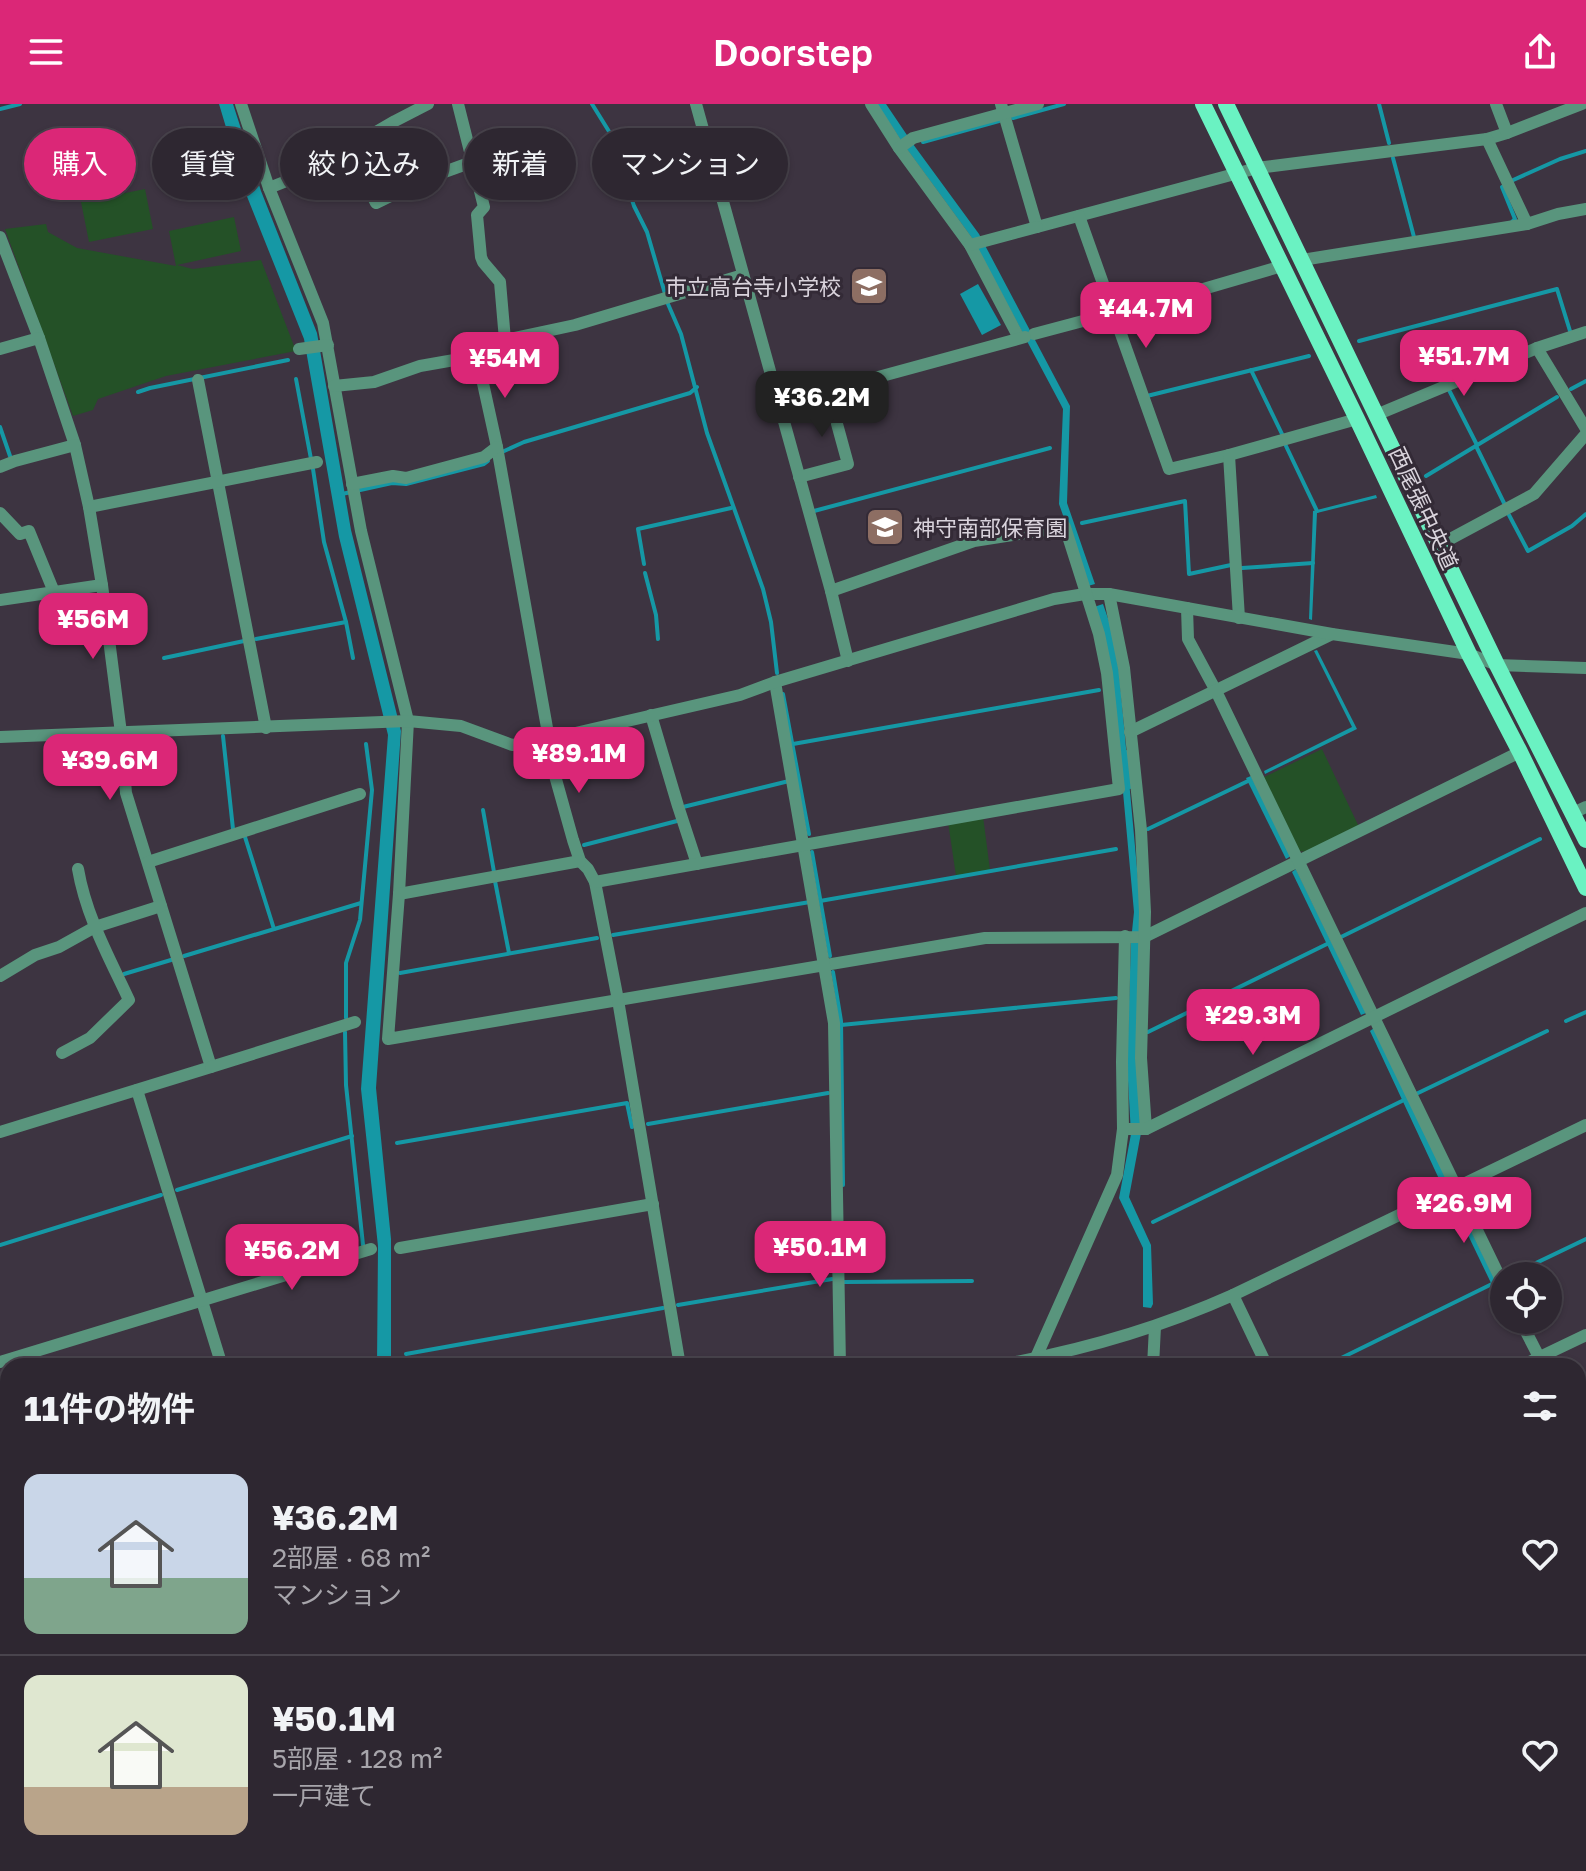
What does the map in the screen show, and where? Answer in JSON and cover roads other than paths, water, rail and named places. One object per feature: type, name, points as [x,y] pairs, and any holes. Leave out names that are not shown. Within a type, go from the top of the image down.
[{"type":"main road","name":"西尾張中央道","points":[[1203,104],[1469,654],[1586,888]]},
{"type":"main road","name":"西尾張中央道","points":[[1226,104],[1497,665],[1579,810],[1586,840]]},
{"type":"street","points":[[241,104],[269,188],[323,323],[361,531],[405,721],[399,894],[388,1039],[985,938],[1135,936],[1520,752]]},
{"type":"street","points":[[384,128],[428,104]]},
{"type":"street","points":[[458,104],[464,129]]},
{"type":"street","points":[[696,104],[848,661]]},
{"type":"street","points":[[871,104],[976,243],[1026,336]]},
{"type":"street","points":[[904,144],[1002,109],[1038,104]]},
{"type":"street","points":[[1496,104],[1507,133]]},
{"type":"street","points":[[976,243],[1257,168],[1487,139],[1582,104]]},
{"type":"street","points":[[1002,109],[1037,227]]},
{"type":"street","points":[[1487,139],[1527,224]]},
{"type":"street","points":[[269,188],[280,184]]},
{"type":"street","points":[[482,200],[484,207],[477,215],[481,257],[500,282],[505,340]]},
{"type":"street","points":[[1302,260],[1527,224],[1586,209]]},
{"type":"street","points":[[1079,216],[1169,469],[1357,419]]},
{"type":"street","points":[[0,237],[39,338],[75,445],[102,585],[126,793],[211,1067]]},
{"type":"street","points":[[779,404],[1282,266]]},
{"type":"street","points":[[334,386],[374,382],[420,366],[477,356],[505,340],[575,325],[743,275]]},
{"type":"street","points":[[1376,415],[1537,348],[1586,332]]},
{"type":"street","points":[[0,349],[39,338]]},
{"type":"street","points":[[302,349],[325,345]]},
{"type":"street","points":[[1439,545],[1534,494],[1586,432],[1537,348]]},
{"type":"street","points":[[477,356],[497,451],[547,739],[580,861],[595,882],[679,1358]]},
{"type":"street","points":[[198,380],[266,728]]},
{"type":"street","points":[[799,477],[848,464],[828,391]]},
{"type":"street","points":[[0,467],[75,445]]},
{"type":"street","points":[[353,489],[393,476],[406,478],[497,451]]},
{"type":"street","points":[[1229,455],[1239,618]]},
{"type":"street","points":[[89,507],[317,462]]},
{"type":"street","points":[[0,513],[20,534],[29,531],[54,592]]},
{"type":"street","points":[[595,882],[1119,789],[1107,673],[1099,634],[1065,527],[974,541],[831,591]]},
{"type":"street","points":[[0,600],[102,585]]},
{"type":"street","points":[[0,737],[405,721],[461,726],[512,745],[740,695],[1054,599],[1085,594],[1109,594],[1332,634],[1469,654],[1497,665],[1586,668]]},
{"type":"street","points":[[1109,594],[1124,668],[1141,830],[1145,912],[1135,936],[1122,1062],[1135,1129]]},
{"type":"street","points":[[1187,608],[1188,639],[1492,1262]]},
{"type":"street","points":[[1130,732],[1332,634]]},
{"type":"street","points":[[775,682],[834,1023],[840,1358]]},
{"type":"street","points":[[651,715],[697,864]]},
{"type":"street","points":[[148,862],[360,794]]},
{"type":"street","points":[[399,894],[580,861]]},
{"type":"street","points":[[62,1053],[90,1038],[129,1000],[95,927],[83,895],[78,869]]},
{"type":"street","points":[[0,976],[35,955],[59,947],[95,927],[161,906]]},
{"type":"street","points":[[1135,1129],[1375,1018],[1586,913]]},
{"type":"street","points":[[1036,1358],[1135,1129],[1141,1058],[1135,936]]},
{"type":"street","points":[[0,1132],[355,1022]]},
{"type":"street","points":[[137,1090],[220,1358]]},
{"type":"street","points":[[1048,1358],[1155,1327],[1233,1295],[1586,1125]]},
{"type":"street","points":[[400,1248],[653,1204]]},
{"type":"street","points":[[13,1358],[371,1249]]},
{"type":"street","points":[[1233,1295],[1263,1358]]},
{"type":"street","points":[[1153,1358],[1155,1327]]},
{"type":"street","points":[[1527,1334],[1539,1357],[1586,1335]]},
{"type":"water","points":[[219,104],[233,104],[241,128],[226,128]]},
{"type":"water","points":[[877,104],[886,104],[979,234],[1070,406],[1067,503],[1095,584],[1088,586],[1059,504],[1063,409],[972,238]]},
{"type":"water","points":[[264,199],[317,333],[351,530],[401,731],[376,1088],[391,1239],[391,1358],[377,1358],[378,1246],[361,1089],[388,735],[339,537],[304,339],[248,200]]},
{"type":"water","points":[[978,284],[1001,325],[982,335],[960,294]]},
{"type":"water","points":[[1181,286],[1182,289],[1118,306],[1117,303]]},
{"type":"water","points":[[1376,495],[1377,498],[1317,513],[1312,620],[1309,619],[1313,511]]},
{"type":"water","points":[[1103,604],[1111,627],[1119,671],[1141,912],[1141,1133],[1129,1197],[1151,1245],[1151,1308],[1143,1307],[1143,1248],[1119,1198],[1131,1134],[1127,1063],[1134,912],[1112,672],[1094,607]]},
{"type":"water","points":[[1317,650],[1357,729],[1265,774],[1264,771],[1352,727],[1314,651]]},
{"type":"water","points":[[1251,776],[1291,856],[1286,859],[1246,778]]},
{"type":"water","points":[[1296,869],[1366,1013],[1361,1015],[1292,872]]},
{"type":"water","points":[[1374,1028],[1446,1178],[1440,1181],[1370,1031]]},
{"type":"water","points":[[1457,1202],[1490,1269],[1490,1281],[1453,1204]]},
{"type":"waterway","points":[[0,109],[20,104]]},
{"type":"waterway","points":[[592,104],[610,133],[681,334],[707,433],[763,589],[771,622],[777,673]]},
{"type":"waterway","points":[[1013,118],[1064,104]]},
{"type":"waterway","points":[[1379,104],[1389,143]]},
{"type":"waterway","points":[[923,142],[999,121]]},
{"type":"waterway","points":[[1511,181],[1586,151]]},
{"type":"waterway","points":[[1393,158],[1414,237]]},
{"type":"waterway","points":[[1504,186],[1515,219],[1512,222]]},
{"type":"waterway","points":[[1359,341],[1557,289],[1570,331]]},
{"type":"waterway","points":[[1147,396],[1309,356]]},
{"type":"waterway","points":[[138,392],[288,360]]},
{"type":"waterway","points":[[1251,370],[1282,434]]},
{"type":"waterway","points":[[296,379],[311,459]]},
{"type":"waterway","points":[[1571,389],[1586,381]]},
{"type":"waterway","points":[[502,452],[524,442],[690,393],[697,387]]},
{"type":"waterway","points":[[1449,390],[1477,445]]},
{"type":"waterway","points":[[1426,476],[1557,397]]},
{"type":"waterway","points":[[0,427],[10,456]]},
{"type":"waterway","points":[[1286,446],[1317,511]]},
{"type":"waterway","points":[[1476,446],[1504,503]]},
{"type":"waterway","points":[[814,511],[1050,448]]},
{"type":"waterway","points":[[342,494],[392,483],[406,484],[488,461]]},
{"type":"waterway","points":[[313,469],[324,542],[353,658]]},
{"type":"waterway","points":[[1082,523],[1185,501],[1189,574],[1231,565]]},
{"type":"waterway","points":[[644,564],[638,529],[731,508]]},
{"type":"waterway","points":[[1509,515],[1528,551],[1572,526],[1586,514]]},
{"type":"waterway","points":[[1242,568],[1313,563]]},
{"type":"waterway","points":[[645,573],[656,615],[658,639]]},
{"type":"waterway","points":[[256,639],[346,622]]},
{"type":"waterway","points":[[164,658],[244,641]]},
{"type":"waterway","points":[[793,744],[1099,690]]},
{"type":"waterway","points":[[783,694],[809,834]]},
{"type":"waterway","points":[[223,736],[233,829]]},
{"type":"waterway","points":[[346,1018],[346,963],[360,920],[372,790],[366,744]]},
{"type":"waterway","points":[[1127,752],[1130,787]]},
{"type":"waterway","points":[[683,807],[789,781]]},
{"type":"waterway","points":[[1148,829],[1248,781]]},
{"type":"waterway","points":[[483,810],[494,872]]},
{"type":"waterway","points":[[584,845],[677,821]]},
{"type":"waterway","points":[[245,837],[274,929]]},
{"type":"waterway","points":[[1339,938],[1540,839]]},
{"type":"waterway","points":[[820,901],[1116,849]]},
{"type":"waterway","points":[[812,852],[830,956]]},
{"type":"waterway","points":[[495,881],[509,953]]},
{"type":"waterway","points":[[613,935],[810,902]]},
{"type":"waterway","points":[[184,956],[361,903]]},
{"type":"waterway","points":[[400,973],[597,938]]},
{"type":"waterway","points":[[1148,1032],[1327,944]]},
{"type":"waterway","points":[[124,974],[171,960]]},
{"type":"waterway","points":[[833,972],[841,1021],[843,1185]]},
{"type":"waterway","points":[[841,1025],[1116,998]]},
{"type":"waterway","points":[[1566,1021],[1586,1012]]},
{"type":"waterway","points":[[1416,1094],[1547,1031]]},
{"type":"waterway","points":[[345,1032],[346,1085],[363,1245]]},
{"type":"waterway","points":[[648,1124],[828,1093]]},
{"type":"waterway","points":[[1153,1222],[1406,1099]]},
{"type":"waterway","points":[[397,1143],[627,1103],[632,1127]]},
{"type":"waterway","points":[[177,1190],[352,1136]]},
{"type":"waterway","points":[[0,1245],[161,1195]]},
{"type":"waterway","points":[[1538,1262],[1586,1239]]},
{"type":"waterway","points":[[678,1305],[832,1279]]},
{"type":"waterway","points":[[844,1282],[972,1281]]},
{"type":"waterway","points":[[1341,1358],[1490,1285]]},
{"type":"waterway","points":[[406,1354],[663,1308]]},
{"type":"place","name":"市立高台寺小学校","points":[[869,286]]},
{"type":"place","name":"神守南部保育園","points":[[885,527]]}]
